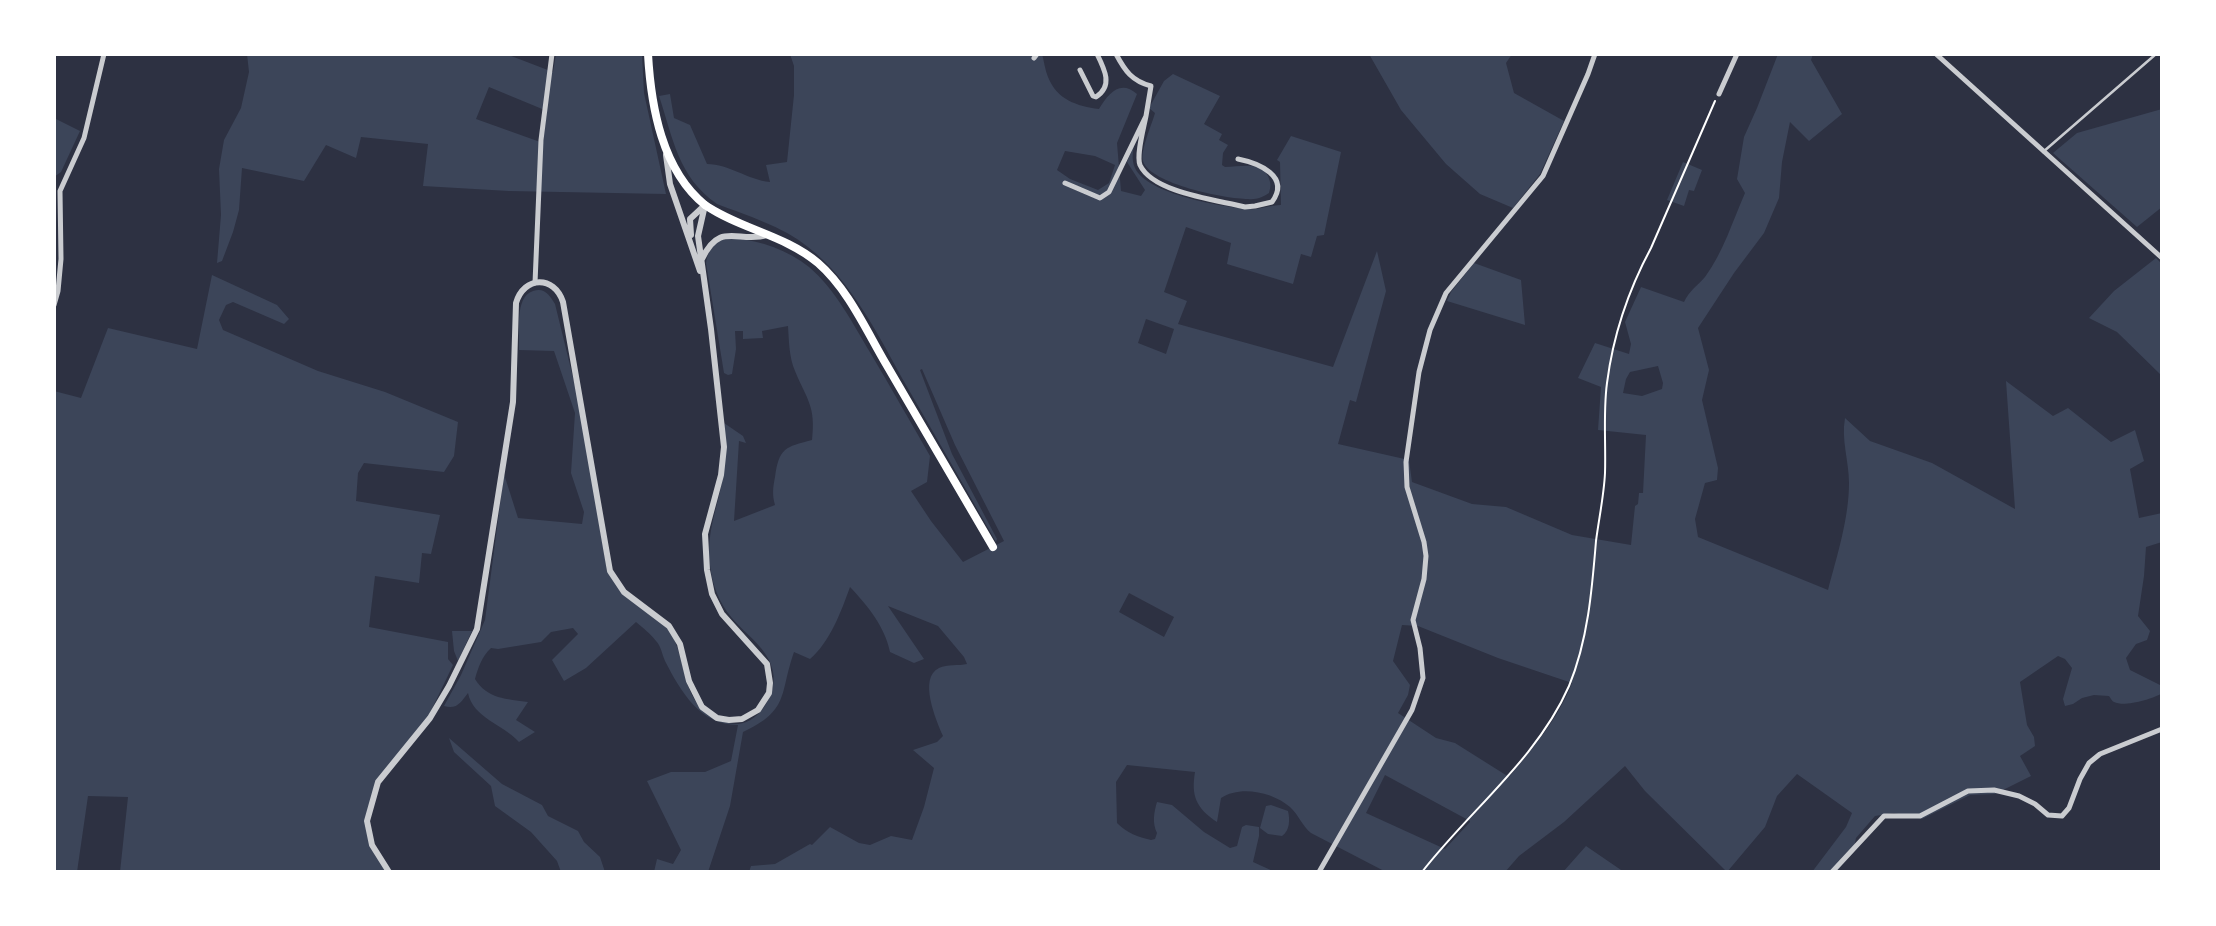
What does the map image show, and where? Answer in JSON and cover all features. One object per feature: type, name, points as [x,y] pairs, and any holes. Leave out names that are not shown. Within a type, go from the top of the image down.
[{"type":"main road","points":[[648,54],[652,94],[665,145],[682,181],[695,197],[721,215],[768,234],[812,258],[838,286],[993,547]]},
{"type":"street","points":[[54,305],[61,260],[60,191],[84,138],[104,54]]},
{"type":"street","points":[[535,282],[541,140],[552,54]]},
{"type":"street","points":[[1080,70],[1093,96],[1102,93],[1106,87],[1106,75],[1097,54]]},
{"type":"street","points":[[1116,54],[1131,78],[1151,86],[1139,156],[1140,164],[1151,178],[1179,191],[1245,206],[1272,202],[1277,189],[1269,171],[1254,162],[1238,159]]},
{"type":"street","points":[[1319,872],[1412,710],[1423,678],[1420,648],[1413,620],[1424,579],[1426,556],[1407,487],[1406,462],[1419,372],[1430,330],[1446,293],[1543,176],[1595,54]]},
{"type":"street","points":[[1719,94],[1737,54]]},
{"type":"street","points":[[1936,54],[2162,258]]},
{"type":"street","points":[[1065,183],[1100,198],[1109,192],[1146,116]]},
{"type":"street","points":[[665,145],[670,184],[703,280]]},
{"type":"street","points":[[389,872],[372,845],[367,821],[378,782],[430,718],[477,629],[513,401],[516,303],[523,289],[535,282],[555,288],[563,302],[610,571],[624,592],[669,626],[674,633],[680,645],[689,681],[702,707],[717,718],[741,719],[758,710],[769,693],[771,683],[766,664],[722,614],[712,594],[707,570],[705,534],[721,475],[724,447],[698,236],[705,205]]},
{"type":"street","points":[[694,252],[690,219],[705,205]]},
{"type":"street","points":[[702,260],[710,246],[722,237],[733,234],[757,238],[768,234]]},
{"type":"street","points":[[1832,872],[1884,816],[1920,816],[1968,791],[1994,790],[2019,796],[2048,815],[2062,816],[2069,808],[2089,763],[2099,754],[2162,729]]},
{"type":"lane","points":[[2043,152],[2156,54]]},
{"type":"path","points":[[1422,872],[1541,735],[1569,684],[1591,603],[1605,477],[1607,386],[1620,325],[1639,271],[1719,94]]},
{"type":"shaded area","points":[[247,54],[506,54],[553,72],[556,54],[642,54],[644,93],[666,194],[509,191],[423,186],[428,144],[361,137],[356,158],[326,145],[304,181],[242,168],[239,210],[222,261],[217,263],[221,215],[219,169],[224,140],[241,108],[249,72]],"holes":[[[489,87],[547,111],[543,143],[476,119]]]},
{"type":"shaded area","points":[[790,54],[1042,54],[1052,85],[1062,96],[1076,104],[1099,109],[1110,94],[1120,88],[1137,94],[1117,143],[1121,191],[1141,196],[1145,190],[1127,162],[1135,142],[1135,168],[1154,185],[1186,198],[1249,209],[1281,205],[1280,162],[1277,160],[1291,136],[1341,152],[1324,235],[1317,236],[1311,257],[1301,254],[1293,284],[1227,264],[1231,243],[1186,227],[1164,292],[1187,301],[1178,324],[1333,367],[1377,251],[1386,291],[1356,402],[1350,400],[1338,444],[1409,460],[1412,482],[1472,504],[1506,507],[1572,535],[1631,545],[1635,506],[1638,504],[1639,493],[1643,493],[1646,435],[1598,430],[1601,387],[1578,378],[1595,343],[1629,354],[1631,344],[1625,322],[1641,287],[1684,302],[1705,277],[1722,247],[1745,193],[1737,179],[1744,137],[1778,54],[1813,54],[1811,60],[1842,114],[1809,141],[1790,122],[1782,162],[1779,198],[1764,233],[1698,328],[1709,370],[1702,400],[1718,468],[1717,480],[1705,483],[1695,519],[1698,537],[1828,590],[1847,510],[1849,475],[1844,434],[1845,418],[1870,441],[1932,463],[2015,509],[2006,381],[2053,416],[2068,408],[2111,442],[2135,430],[2144,461],[2130,469],[2139,518],[2162,513],[2162,542],[2146,547],[2138,616],[2150,631],[2147,640],[2136,644],[2126,658],[2130,670],[2162,686],[2162,693],[2147,700],[2127,704],[2114,702],[2109,696],[2094,695],[2065,706],[2063,699],[2072,668],[2065,659],[2058,656],[2020,682],[2027,725],[2034,737],[2035,746],[2020,756],[2031,776],[1995,794],[1970,795],[1922,819],[1894,813],[1875,816],[1856,838],[1853,853],[1836,872],[1812,872],[1846,827],[1852,813],[1797,774],[1777,796],[1765,827],[1727,872],[1645,791],[1625,766],[1564,822],[1519,856],[1505,872],[1386,872],[1311,833],[1290,807],[1275,797],[1247,791],[1229,794],[1221,798],[1217,822],[1204,812],[1197,801],[1195,772],[1127,765],[1116,782],[1117,823],[1125,829],[1151,840],[1155,839],[1157,833],[1154,818],[1157,802],[1172,805],[1204,832],[1230,848],[1237,846],[1242,827],[1259,827],[1253,862],[1275,872],[749,872],[751,866],[775,864],[812,845],[830,827],[859,843],[870,845],[891,836],[912,840],[924,807],[934,768],[913,750],[937,742],[943,736],[931,700],[930,681],[939,668],[967,664],[938,626],[888,606],[924,659],[914,663],[890,652],[875,617],[850,587],[839,616],[817,652],[810,659],[794,652],[784,690],[776,708],[758,724],[743,732],[730,806],[708,872],[654,872],[657,859],[673,864],[681,850],[647,781],[671,772],[705,772],[731,761],[738,725],[713,719],[693,705],[671,673],[658,643],[636,622],[586,668],[564,681],[552,660],[578,634],[573,628],[551,632],[541,642],[491,648],[488,651],[475,679],[480,686],[498,697],[528,702],[516,720],[535,732],[519,742],[482,715],[471,702],[468,693],[455,706],[444,706],[485,620],[504,474],[518,518],[582,524],[584,512],[571,473],[575,413],[554,351],[519,350],[520,308],[527,295],[537,290],[544,291],[555,304],[580,406],[607,571],[622,593],[668,629],[678,649],[691,694],[704,710],[720,720],[738,724],[754,718],[766,705],[774,680],[767,656],[723,606],[711,572],[710,541],[724,470],[724,423],[743,436],[746,443],[739,441],[734,521],[775,505],[774,484],[781,454],[789,447],[812,440],[813,419],[810,404],[792,360],[788,326],[762,331],[763,338],[743,339],[743,331],[735,331],[736,349],[732,374],[724,373],[706,263],[709,252],[719,241],[735,238],[774,247],[801,261],[819,276],[851,319],[930,456],[927,482],[911,491],[931,521],[963,562],[1004,541],[955,445],[922,369],[920,370],[952,454],[997,539],[996,542],[852,293],[824,261],[798,240],[764,222],[717,204],[693,182],[679,156],[659,96],[670,94],[674,118],[690,125],[707,164],[770,182],[766,165],[787,162],[794,95],[794,66]],"holes":[[[1065,151],[1095,156],[1115,165],[1109,183],[1098,190],[1070,179],[1057,170]],[[1146,319],[1174,329],[1166,354],[1138,343]],[[1658,366],[1662,389],[1642,396],[1623,393],[1630,372]],[[1129,593],[1174,617],[1164,637],[1119,612]],[[1402,625],[1418,626],[1498,658],[1572,683],[1552,721],[1509,777],[1455,743],[1436,738],[1398,713],[1408,695],[1410,685],[1393,661]],[[1385,775],[1470,821],[1445,849],[1366,813]]]},
{"type":"shaded area","points":[[1369,54],[1512,54],[1506,63],[1514,93],[1564,121],[1540,174],[1513,208],[1480,194],[1446,164],[1401,110]]},
{"type":"shaded area","points":[[1173,74],[1220,96],[1204,124],[1222,134],[1219,140],[1228,145],[1223,153],[1222,165],[1260,168],[1269,178],[1269,193],[1254,199],[1223,196],[1173,183],[1149,169],[1143,157],[1155,113],[1149,108],[1164,81]]},
{"type":"shaded area","points":[[2162,109],[2162,207],[2137,227],[2053,153],[2077,133]]},
{"type":"shaded area","points":[[54,118],[80,131],[61,172],[54,177]]},
{"type":"shaded area","points":[[1683,162],[1702,170],[1694,191],[1689,190],[1684,206],[1667,200]]},
{"type":"shaded area","points":[[2156,258],[2162,264],[2162,376],[2117,332],[2089,318],[2114,291]]},
{"type":"shaded area","points":[[1474,263],[1521,280],[1525,325],[1447,301]]},
{"type":"shaded area","points":[[212,275],[277,305],[289,319],[284,324],[233,302],[226,305],[219,320],[223,330],[318,371],[385,392],[458,422],[454,456],[444,472],[364,463],[358,473],[356,501],[440,515],[431,554],[422,553],[419,583],[375,576],[369,627],[448,642],[448,659],[453,665],[428,717],[376,781],[365,821],[386,872],[120,872],[128,797],[88,796],[77,872],[54,872],[54,391],[81,398],[108,328],[197,349]]},
{"type":"shaded area","points":[[452,631],[472,631],[458,661],[454,651]]},
{"type":"shaded area","points":[[449,738],[502,784],[542,805],[548,816],[578,831],[584,842],[600,857],[605,872],[561,872],[557,861],[531,832],[495,806],[491,786],[454,752]]},
{"type":"shaded area","points":[[1266,806],[1288,811],[1288,828],[1282,836],[1268,834],[1260,828]]},
{"type":"shaded area","points":[[1586,846],[1624,872],[1563,872]]}]
